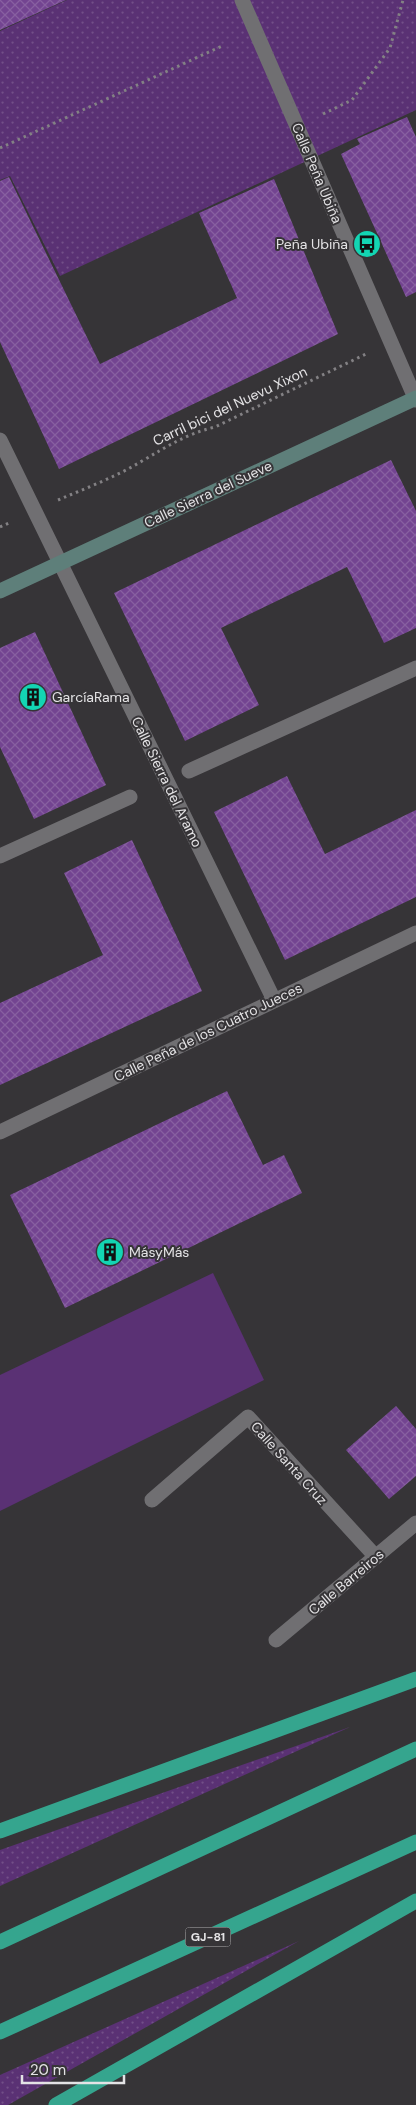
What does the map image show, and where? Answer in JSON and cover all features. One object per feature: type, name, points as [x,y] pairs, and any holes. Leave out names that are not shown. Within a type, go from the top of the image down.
[{"type":"highway","points":[[0,1831],[416,1679]]},
{"type":"highway","points":[[0,1942],[416,1749]]},
{"type":"highway","name":"GJ-81","points":[[0,2032],[416,1842]]},
{"type":"highway","points":[[56,2105],[416,1901]]},
{"type":"street","name":"Calle Peña Ubiña","points":[[242,0],[416,399]]},
{"type":"street","name":"Calle Sierra del Sueve","points":[[0,591],[416,399]]},
{"type":"street","name":"Calle Sierra del Aramo","points":[[0,440],[274,1000]]},
{"type":"street","points":[[189,770],[416,668]]},
{"type":"street","points":[[0,856],[130,798]]},
{"type":"street","name":"Calle Peña de los Cuatro Jueces","points":[[0,1132],[416,933]]},
{"type":"street","name":"Calle Santa Cruz","points":[[152,1500],[248,1417],[376,1558]]},
{"type":"street","name":"Calle Barreiros","points":[[276,1640],[416,1523]]},
{"type":"path","points":[[323,114],[352,100],[390,48],[403,0]]},
{"type":"path","points":[[0,148],[222,46]]},
{"type":"path","name":"Carril bici del Nuevu Xixon","points":[[0,527],[142,462],[165,446],[193,432],[215,427],[390,342]]},
{"type":"shaded area","points":[[67,0],[416,0],[416,110],[60,276],[10,176],[0,180],[0,31]]},
{"type":"shaded area","points":[[213,1273],[264,1380],[0,1511],[0,1375]]},
{"type":"shaded area","points":[[350,1727],[0,1886],[0,1850]]},
{"type":"shaded area","points":[[299,1941],[8,2105],[0,2105],[0,2075]]},
{"type":"building","points":[[0,0],[66,0],[0,30]]},
{"type":"building","points":[[407,117],[416,137],[416,292],[406,297],[341,154],[360,144],[357,139]]},
{"type":"building","points":[[9,177],[100,364],[237,298],[199,213],[274,179],[338,334],[59,469],[0,342],[0,181]]},
{"type":"building","points":[[391,460],[416,511],[416,628],[384,643],[347,567],[221,628],[259,705],[185,741],[114,593]]},
{"type":"building","name":"GarcíaRama","points":[[35,632],[106,785],[34,819],[0,747],[0,648]]},
{"type":"building","points":[[287,776],[325,854],[416,810],[416,897],[285,960],[214,812]]},
{"type":"building","points":[[132,840],[202,991],[0,1085],[0,1003],[103,955],[64,873]]},
{"type":"building","name":"MásyMás","points":[[227,1091],[263,1165],[284,1155],[302,1193],[65,1308],[10,1195]]},
{"type":"building","points":[[396,1406],[416,1429],[416,1476],[389,1499],[346,1450]]},
{"type":"place","name":"Peña Ubiña","points":[[367,244]]},
{"type":"place","name":"GarcíaRama","points":[[33,697]]},
{"type":"place","name":"MásyMás","points":[[110,1252]]}]
